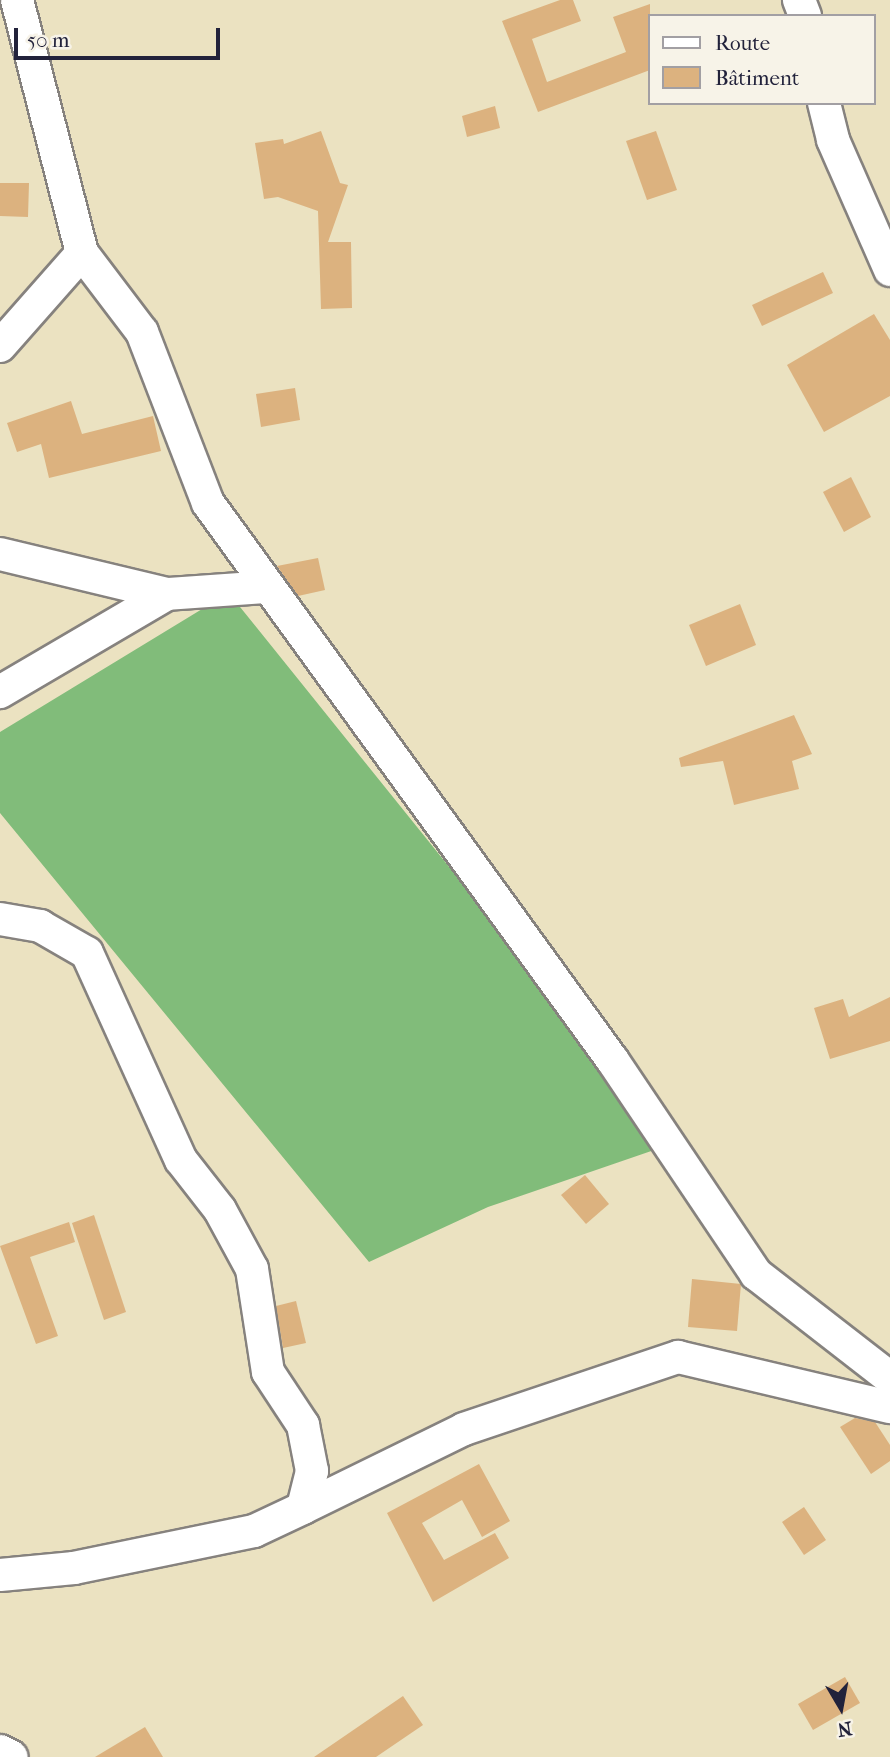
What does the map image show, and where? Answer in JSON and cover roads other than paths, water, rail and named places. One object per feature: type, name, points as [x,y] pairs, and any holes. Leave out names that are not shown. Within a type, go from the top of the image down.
[{"type":"street","points":[[17,0],[82,253],[142,332],[208,503],[613,1061],[757,1274],[890,1378]]},
{"type":"street","points":[[824,105],[832,140],[890,270]]},
{"type":"street","points":[[0,346],[82,253]]},
{"type":"street","points":[[0,554],[167,594],[267,587]]},
{"type":"street","points":[[0,692],[167,594]]},
{"type":"street","points":[[0,919],[40,926],[87,953],[181,1160],[220,1210],[252,1269],[268,1372],[305,1437],[312,1481],[303,1508]]},
{"type":"street","points":[[0,1575],[74,1568],[254,1531],[464,1429],[571,1399],[678,1357],[890,1407]]},
{"type":"street","points":[[0,1751],[12,1757]]}]
